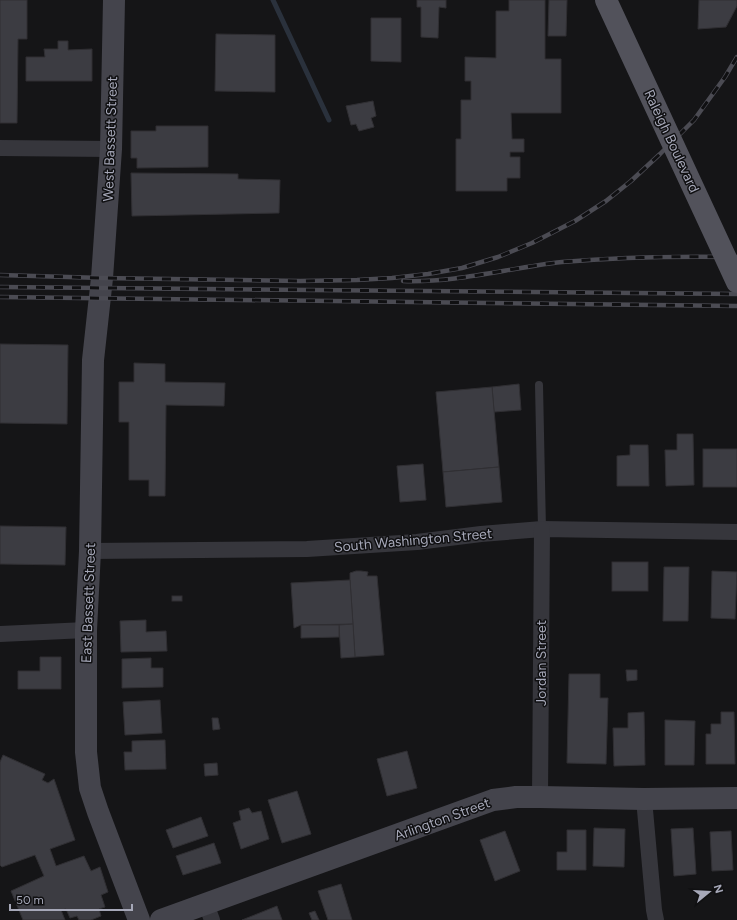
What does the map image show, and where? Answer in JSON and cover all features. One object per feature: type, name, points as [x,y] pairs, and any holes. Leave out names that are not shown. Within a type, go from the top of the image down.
[{"type":"main road","name":"Raleigh Boulevard","points":[[606,0],[737,282]]},
{"type":"street","name":"West Bassett Street","points":[[102,278],[111,149],[114,0]]},
{"type":"street","points":[[0,148],[111,149]]},
{"type":"street","name":"East Bassett Street","points":[[102,278],[92,360],[90,551],[86,630],[86,752],[90,788],[139,920]]},
{"type":"street","name":"South Washington Street","points":[[90,551],[307,549],[417,542],[481,534],[542,529],[737,532]]},
{"type":"street","name":"Jordan Street","points":[[540,797],[542,529]]},
{"type":"street","points":[[0,634],[86,630]]},
{"type":"street","name":"Arlington Street","points":[[161,920],[209,912],[493,800],[516,797],[644,799],[737,798]]},
{"type":"street","points":[[644,799],[656,920]]},
{"type":"lane","points":[[539,385],[542,529]]},
{"type":"building","points":[[0,0],[27,0],[27,39],[18,39],[17,123],[0,123]]},
{"type":"building","points":[[417,0],[446,0],[446,8],[439,7],[438,38],[421,37],[421,7],[417,7]]},
{"type":"building","points":[[509,0],[545,0],[545,59],[561,59],[561,113],[511,113],[512,139],[524,139],[524,152],[510,152],[510,157],[520,157],[520,178],[507,178],[507,191],[456,191],[456,139],[461,139],[461,100],[471,100],[471,81],[465,81],[465,57],[496,58],[496,11],[509,11]]},
{"type":"building","points":[[549,0],[567,0],[566,36],[548,36]]},
{"type":"building","points":[[699,0],[737,0],[737,6],[726,27],[698,29]]},
{"type":"building","points":[[371,18],[401,18],[401,62],[371,61]]},
{"type":"building","points":[[216,34],[275,35],[275,92],[215,91]]},
{"type":"building","points":[[58,41],[68,41],[68,50],[92,49],[92,81],[26,81],[26,57],[45,57],[44,49],[58,49]]},
{"type":"building","points":[[373,101],[376,116],[371,118],[374,127],[359,131],[356,124],[351,125],[346,106]]},
{"type":"building","points":[[156,126],[208,126],[208,167],[137,168],[137,158],[131,158],[131,131],[156,131]]},
{"type":"building","points":[[131,173],[238,174],[238,179],[280,180],[279,213],[132,216]]},
{"type":"building","points":[[0,344],[68,345],[67,424],[0,423]]},
{"type":"building","points":[[134,363],[165,364],[165,382],[225,383],[224,406],[166,405],[165,496],[149,496],[149,480],[129,480],[129,422],[119,422],[119,382],[134,382]]},
{"type":"building","points":[[519,384],[521,410],[494,412],[492,387]]},
{"type":"building","points":[[492,387],[499,467],[443,472],[436,392]]},
{"type":"building","points":[[677,434],[693,434],[694,485],[666,486],[665,450],[677,450]]},
{"type":"building","points":[[630,445],[648,445],[649,486],[617,486],[617,456],[630,455]]},
{"type":"building","points":[[703,449],[737,449],[737,487],[703,487]]},
{"type":"building","points":[[423,464],[426,500],[400,502],[397,466]]},
{"type":"building","points":[[499,467],[502,502],[446,507],[443,472]]},
{"type":"building","points":[[0,526],[66,527],[65,565],[0,564]]},
{"type":"building","points":[[612,562],[648,562],[648,591],[612,591]]},
{"type":"building","points":[[664,567],[689,567],[688,621],[663,621]]},
{"type":"building","points":[[356,571],[368,572],[367,576],[377,576],[384,655],[355,657],[350,573]]},
{"type":"building","points":[[712,571],[737,572],[735,619],[711,618]]},
{"type":"building","points":[[350,580],[353,624],[301,625],[294,628],[291,583]]},
{"type":"building","points":[[172,596],[182,596],[182,601],[172,601]]},
{"type":"building","points":[[146,620],[146,632],[166,631],[167,651],[121,652],[120,621]]},
{"type":"building","points":[[353,624],[355,657],[341,658],[339,625]]},
{"type":"building","points":[[301,625],[339,625],[339,637],[301,638]]},
{"type":"building","points":[[40,657],[61,657],[61,689],[18,689],[18,671],[40,671]]},
{"type":"building","points":[[151,658],[151,668],[163,668],[163,687],[122,688],[122,659]]},
{"type":"building","points":[[626,670],[637,670],[637,680],[627,681]]},
{"type":"building","points":[[569,674],[600,674],[600,698],[608,698],[606,764],[567,763]]},
{"type":"building","points":[[160,700],[162,733],[125,735],[123,702]]},
{"type":"building","points":[[644,712],[645,765],[614,766],[613,728],[628,728],[628,713]]},
{"type":"building","points":[[721,712],[734,712],[735,764],[706,764],[706,734],[711,734],[711,724],[721,724]]},
{"type":"building","points":[[212,718],[218,718],[220,729],[213,730]]},
{"type":"building","points":[[665,720],[695,721],[694,765],[665,765]]},
{"type":"building","points":[[165,740],[166,769],[125,770],[124,752],[132,752],[132,741]]},
{"type":"building","points":[[407,751],[417,788],[387,796],[377,759]]},
{"type":"building","points":[[3,755],[45,774],[42,780],[48,783],[54,779],[75,840],[50,849],[56,866],[84,856],[91,871],[100,867],[108,892],[101,895],[105,907],[99,909],[101,916],[91,920],[79,920],[77,916],[70,918],[66,909],[61,910],[65,920],[23,920],[11,891],[44,876],[35,855],[2,867],[0,865],[0,762]]},
{"type":"building","points":[[217,763],[218,775],[205,776],[204,764]]},
{"type":"building","points":[[297,791],[311,834],[282,843],[268,800]]},
{"type":"building","points":[[249,808],[252,813],[261,811],[269,839],[241,849],[233,823],[241,820],[239,811]]},
{"type":"building","points":[[201,817],[208,836],[173,848],[166,830]]},
{"type":"building","points":[[594,828],[625,829],[624,867],[593,866]]},
{"type":"building","points":[[693,828],[696,874],[674,876],[671,829]]},
{"type":"building","points":[[567,830],[586,830],[586,870],[557,870],[557,852],[567,852]]},
{"type":"building","points":[[505,831],[520,871],[495,881],[480,840]]},
{"type":"building","points":[[731,831],[733,870],[712,871],[710,832]]},
{"type":"building","points":[[214,843],[221,863],[183,875],[176,856]]},
{"type":"building","points":[[341,884],[352,920],[328,920],[318,891]]},
{"type":"building","points":[[277,906],[282,920],[242,920]]},
{"type":"building","points":[[315,911],[319,920],[312,920],[309,913]]},
{"type":"waterway","points":[[273,0],[329,120]]},
{"type":"railway","points":[[0,275],[300,281],[392,278],[462,268],[498,257],[532,243],[575,221],[606,201],[631,181],[694,120],[725,77],[737,57]]},
{"type":"railway","points":[[403,281],[443,280],[584,260],[650,257],[737,257]]},
{"type":"railway","points":[[0,287],[737,294]]},
{"type":"railway","points":[[0,297],[737,306]]}]
